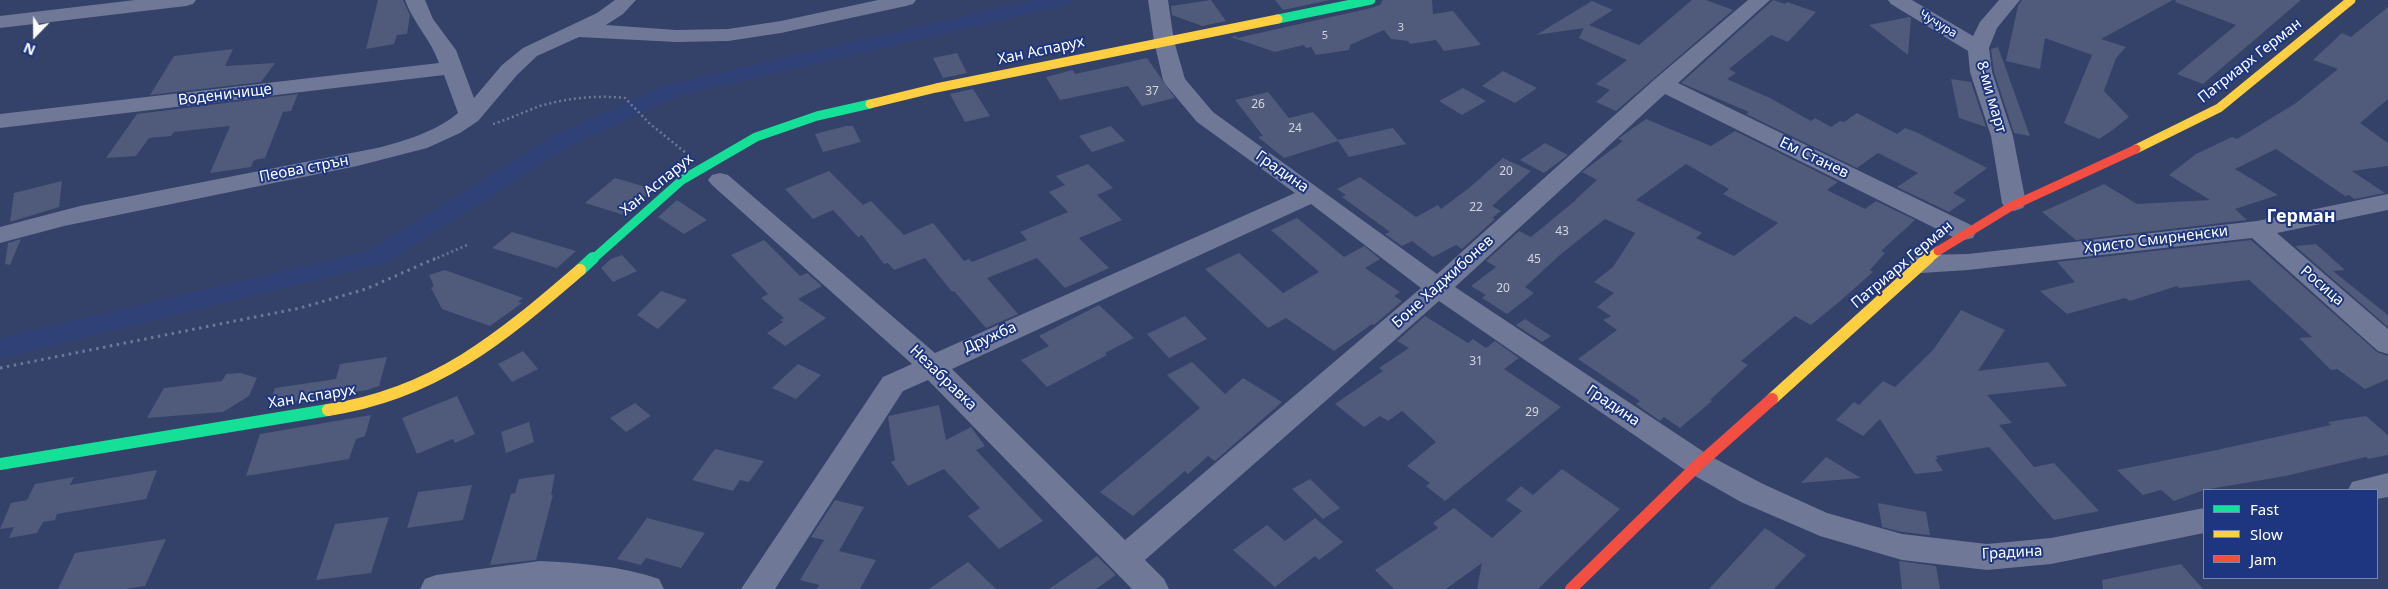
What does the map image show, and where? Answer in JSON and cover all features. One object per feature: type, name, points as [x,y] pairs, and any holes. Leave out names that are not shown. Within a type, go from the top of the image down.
[{"type":"street","points":[[0,22],[186,0]]},
{"type":"street","points":[[416,0],[423,20],[445,50],[450,68],[470,116]]},
{"type":"street","points":[[573,32],[595,30],[676,36],[728,35],[781,27],[906,0]]},
{"type":"street","name":"Градина","points":[[1158,0],[1164,41],[1174,80],[1205,117],[1313,194],[1438,288],[1699,464],[1752,493],[1820,523],[1902,547],[1987,557],[2051,551],[2203,522]]},
{"type":"street","name":"Хан Аспарух","points":[[0,464],[370,403],[418,385],[471,355],[530,314],[682,180],[712,173],[756,137],[817,116],[936,88],[1371,0]]},
{"type":"street","name":"Боне Хаджибонев","points":[[1123,560],[1438,288],[1663,84],[1760,0]]},
{"type":"street","name":"Чучура","points":[[1898,0],[1978,48]]},
{"type":"street","name":"8-ми март","points":[[2010,0],[1987,26],[1978,48],[1981,72],[2002,136],[2014,203]]},
{"type":"street","name":"Патриарх Герман","points":[[1571,589],[1699,464],[1921,264],[1964,232],[2014,203],[2174,132],[2219,108],[2351,0]]},
{"type":"street","name":"Пеова стрън","points":[[0,235],[95,211],[358,159],[417,143],[451,129],[470,116],[526,55],[553,40],[592,25],[626,1]]},
{"type":"street","name":"Воденичище","points":[[0,121],[450,68]]},
{"type":"street","name":"Ем Станев","points":[[1663,84],[1964,232]]},
{"type":"street","name":"Незабравка","points":[[712,173],[931,365],[1153,589]]},
{"type":"street","name":"Дружба","points":[[757,589],[893,384],[931,365],[1313,194]]},
{"type":"street","name":"Христо Смирненски","points":[[1921,264],[1968,262],[2257,229],[2388,202]]},
{"type":"street","name":"Росица","points":[[2257,229],[2388,344]]},
{"type":"street","points":[[2368,489],[2388,485]]},
{"type":"street","points":[[436,589],[540,574],[599,578],[648,589]]},
{"type":"path","points":[[451,129],[490,125],[515,118],[533,109],[594,96],[625,98],[641,112],[649,123],[712,173]]},
{"type":"path","points":[[0,368],[300,308],[366,289],[467,245]]},
{"type":"building","points":[[378,0],[403,0],[410,15],[407,34],[397,35],[394,44],[366,49]]},
{"type":"building","points":[[1211,0],[1226,21],[1202,26],[1172,15],[1171,6]]},
{"type":"building","points":[[1275,0],[1330,0],[1283,10]]},
{"type":"building","points":[[1383,0],[1432,0],[1433,14],[1453,11],[1481,45],[1444,51],[1436,40],[1410,44],[1408,41],[1391,39],[1384,30],[1350,45],[1349,50],[1316,55],[1311,47],[1306,48],[1304,45],[1275,52],[1231,37],[1236,36],[1237,38],[1371,8],[1380,5]]},
{"type":"building","points":[[1692,0],[1706,0],[1733,10],[1616,111],[1596,102],[1610,90],[1596,84],[1627,60],[1579,38],[1584,28],[1536,35],[1592,1],[1613,10],[1589,25],[1639,45]]},
{"type":"building","points":[[1773,0],[1785,4],[1787,2],[1816,12],[1788,42],[1771,35],[1729,69],[1736,73],[1727,79],[1770,98],[1811,121],[1815,118],[1831,127],[1840,121],[1844,122],[1857,113],[1897,134],[1905,128],[1916,132],[1987,168],[1953,193],[1966,200],[1949,212],[1897,187],[1918,173],[1878,153],[1857,168],[1746,114],[1749,112],[1681,83]]},
{"type":"building","points":[[2022,0],[2173,0],[2101,39],[2126,47],[2116,58],[2104,91],[2129,117],[2099,139],[2064,123],[2092,55],[2045,38],[2040,69],[2006,61],[2018,6]]},
{"type":"building","points":[[2176,0],[2301,0],[2203,84],[2177,74],[2236,25],[2175,2]]},
{"type":"building","points":[[2388,7],[2388,99],[2360,123],[2388,143],[2388,166],[2352,171],[2385,193],[2354,199],[2349,195],[2345,196],[2276,149],[2235,169],[2278,195],[2235,209],[2247,220],[2076,240],[2042,212],[2104,184],[2137,204],[2210,200],[2169,175],[2196,154],[2232,137],[2237,139],[2296,103],[2338,69],[2313,60],[2342,33],[2351,37]]},
{"type":"building","points":[[1911,18],[1908,55],[1869,25]]},
{"type":"building","points":[[1998,47],[2030,136],[2014,133],[1994,72],[1991,49]]},
{"type":"building","points":[[233,49],[225,66],[275,63],[261,82],[150,95],[174,56]]},
{"type":"building","points":[[957,53],[967,73],[943,78],[933,58]]},
{"type":"building","points":[[1147,58],[1175,98],[1142,106],[1128,86],[1060,100],[1046,77],[1073,70],[1075,74]]},
{"type":"building","points":[[1503,71],[1537,88],[1515,103],[1482,86]]},
{"type":"building","points":[[1951,79],[1971,82],[1986,127],[1959,118]]},
{"type":"building","points":[[1463,88],[1486,101],[1462,115],[1439,101]]},
{"type":"building","points":[[973,89],[990,116],[965,122],[950,94]]},
{"type":"building","points":[[1268,92],[1289,118],[1313,112],[1338,140],[1393,128],[1406,144],[1349,157],[1338,141],[1284,158],[1258,137],[1263,136],[1235,100]]},
{"type":"building","points":[[298,94],[291,111],[283,112],[265,158],[254,160],[251,167],[210,173],[230,126],[174,132],[171,136],[149,138],[136,156],[106,158],[137,114]]},
{"type":"building","points":[[1646,119],[1711,146],[1735,131],[1838,182],[1827,190],[1865,209],[1876,201],[1915,220],[1881,251],[1885,253],[1870,270],[1873,272],[1811,325],[1795,316],[1741,361],[1748,365],[1710,400],[1712,401],[1680,428],[1664,417],[1660,421],[1636,404],[1640,401],[1578,359],[1617,330],[1603,320],[1611,316],[1597,307],[1614,293],[1594,282],[1613,267],[1635,233],[1605,219],[1561,254],[1525,287],[1534,293],[1507,314],[1482,298],[1486,295],[1471,286],[1496,267],[1486,261],[1519,231],[1531,237],[1597,180],[1582,172],[1623,141],[1618,139]],"holes":[[[1686,164],[1729,189],[1723,194],[1778,223],[1734,256],[1696,238],[1702,233],[1636,200]]]},
{"type":"building","points":[[853,126],[861,142],[823,152],[815,134]]},
{"type":"building","points":[[1111,126],[1125,141],[1092,152],[1079,136]]},
{"type":"building","points":[[1545,143],[1568,155],[1544,173],[1520,160]]},
{"type":"building","points":[[1503,158],[1531,171],[1492,206],[1501,211],[1492,218],[1495,219],[1462,249],[1456,245],[1433,257],[1412,241],[1402,246],[1385,234],[1390,232],[1342,197],[1346,195],[1337,189],[1360,177],[1416,217],[1438,205],[1441,209],[1469,188]]},
{"type":"building","points":[[1088,164],[1113,188],[1097,195],[1122,220],[1079,238],[1109,268],[1065,288],[1037,258],[987,278],[1018,314],[986,328],[954,291],[952,292],[925,258],[894,270],[888,263],[884,264],[862,235],[858,237],[833,210],[813,219],[785,189],[829,171],[863,205],[871,201],[904,235],[933,223],[964,261],[969,259],[972,262],[1027,240],[1020,232],[1068,212],[1049,192],[1065,185],[1056,176]]},
{"type":"building","points":[[615,178],[653,189],[624,215],[585,203]]},
{"type":"building","points":[[62,181],[59,207],[10,222],[14,193]]},
{"type":"building","points":[[677,200],[707,220],[684,234],[658,217]]},
{"type":"building","points":[[1297,218],[1344,257],[1364,246],[1380,259],[1365,268],[1400,292],[1394,296],[1402,301],[1374,325],[1372,324],[1334,351],[1286,318],[1268,328],[1205,269],[1239,253],[1283,293],[1319,272],[1271,230]]},
{"type":"building","points":[[512,232],[576,251],[557,268],[492,248]]},
{"type":"building","points":[[21,239],[10,265],[5,264],[8,243]]},
{"type":"building","points":[[764,240],[800,276],[807,273],[822,286],[798,299],[826,318],[785,346],[767,333],[783,322],[780,320],[784,318],[761,298],[768,294],[731,255]]},
{"type":"building","points":[[2251,240],[2377,352],[2388,356],[2388,379],[2365,389],[2337,369],[2331,370],[2299,338],[2312,337],[2249,280],[2179,288],[2177,286],[2130,301],[2125,298],[2067,314],[2040,291],[2075,282],[2057,262]]},
{"type":"building","points":[[2316,244],[2345,270],[2333,271],[2388,315],[2388,327],[2295,246]]},
{"type":"building","points":[[622,255],[637,271],[613,282],[601,268],[611,259]]},
{"type":"building","points":[[445,270],[523,298],[518,302],[522,303],[490,326],[442,309],[431,288],[434,286],[429,275]]},
{"type":"building","points":[[661,291],[687,300],[658,329],[637,315]]},
{"type":"building","points":[[1099,305],[1134,338],[1105,353],[1107,355],[1047,387],[1021,360],[1049,346],[1039,336]]},
{"type":"building","points":[[1961,310],[2005,330],[1978,371],[2048,362],[2067,386],[1987,395],[2012,423],[1999,425],[2034,467],[2054,463],[2099,511],[2054,520],[1989,447],[1936,456],[1938,459],[1935,459],[1943,471],[1915,474],[1880,419],[1863,436],[1836,420],[1854,402],[1859,405],[1883,381],[1895,387],[1933,350]]},
{"type":"building","points":[[1185,316],[1207,339],[1169,358],[1147,334]]},
{"type":"building","points":[[1425,316],[1468,343],[1473,339],[1486,348],[1495,341],[1519,358],[1504,369],[1561,407],[1445,501],[1426,486],[1430,483],[1407,466],[1436,442],[1402,411],[1388,421],[1380,416],[1364,427],[1335,404],[1383,371],[1379,368],[1409,348],[1397,341]]},
{"type":"building","points":[[1525,319],[1551,336],[1542,342],[1516,325]]},
{"type":"building","points":[[523,351],[538,369],[512,382],[498,364]]},
{"type":"building","points":[[387,357],[379,386],[367,390],[269,406],[275,388],[336,379],[340,364]]},
{"type":"building","points":[[1192,362],[1225,394],[1243,378],[1282,402],[1215,461],[1208,456],[1188,474],[1185,471],[1133,516],[1100,492],[1200,408],[1167,375]]},
{"type":"building","points":[[798,364],[821,375],[796,399],[772,388]]},
{"type":"building","points":[[241,373],[257,378],[249,396],[223,412],[147,418],[164,388],[222,381],[226,374]]},
{"type":"building","points":[[457,396],[475,434],[455,443],[453,439],[417,454],[402,418]]},
{"type":"building","points":[[635,403],[651,416],[626,432],[610,418]]},
{"type":"building","points":[[939,405],[946,440],[971,427],[985,446],[976,450],[1043,521],[999,549],[968,516],[980,508],[944,469],[908,486],[891,462],[895,460],[889,416]]},
{"type":"building","points":[[371,415],[365,436],[356,439],[349,459],[246,476],[260,434]]},
{"type":"building","points":[[2366,416],[2388,435],[2388,455],[2368,459],[2366,457],[2285,476],[2203,489],[2174,501],[2161,490],[2143,495],[2117,470],[2331,425],[2328,422]]},
{"type":"building","points":[[529,422],[534,442],[506,453],[501,432]]},
{"type":"building","points":[[715,449],[764,461],[749,482],[740,480],[733,491],[692,480]]},
{"type":"building","points":[[1826,457],[1861,478],[1801,483]]},
{"type":"building","points":[[1562,469],[1620,509],[1538,589],[1477,589],[1482,563],[1446,589],[1394,589],[1375,570],[1438,528],[1433,523],[1454,508],[1492,538],[1522,511],[1506,500],[1521,486],[1533,495]]},
{"type":"building","points":[[157,470],[146,499],[57,514],[55,520],[43,522],[37,533],[9,538],[14,527],[0,529],[11,503],[27,500],[35,484],[74,477],[70,485]]},
{"type":"building","points":[[555,474],[551,495],[553,495],[536,560],[490,565],[511,494],[515,493],[519,479]]},
{"type":"building","points":[[1310,479],[1340,508],[1323,519],[1292,489]]},
{"type":"building","points":[[472,485],[463,520],[407,528],[418,492]]},
{"type":"building","points":[[835,500],[864,507],[839,551],[876,560],[860,589],[817,589],[819,585],[800,580],[824,540],[811,537]]},
{"type":"building","points":[[1878,503],[1926,512],[1930,535],[1902,532],[1882,527]]},
{"type":"building","points":[[389,517],[371,573],[316,580],[335,524]]},
{"type":"building","points":[[647,518],[705,533],[681,568],[646,558],[641,565],[617,559]]},
{"type":"building","points":[[1315,518],[1343,542],[1319,560],[1315,556],[1275,587],[1233,550],[1267,525],[1285,541]]},
{"type":"building","points":[[1765,528],[1806,555],[1774,589],[1709,589]]},
{"type":"building","points":[[166,539],[145,586],[125,589],[58,589],[75,553]]},
{"type":"building","points":[[1097,556],[1116,575],[1096,589],[1049,589]]},
{"type":"building","points":[[1899,561],[1936,566],[1940,589],[1902,589]]},
{"type":"building","points":[[968,562],[996,589],[929,589]]},
{"type":"building","points":[[2181,564],[2203,589],[2103,589],[2102,580]]},
{"type":"waterway","points":[[0,348],[376,257],[565,139],[674,90],[981,17],[1062,0]]},
{"type":"traffic: fast","points":[[1278,19],[1371,0]]},
{"type":"traffic: fast","points":[[580,270],[682,180],[756,137],[817,116],[870,104]]},
{"type":"traffic: fast","points":[[0,464],[328,410]]},
{"type":"traffic: slow","points":[[2136,149],[2219,108],[2351,0]]},
{"type":"traffic: slow","points":[[870,104],[936,88],[1278,19]]},
{"type":"traffic: slow","points":[[1772,399],[1921,264],[1938,251]]},
{"type":"traffic: slow","points":[[328,410],[369,403],[398,394],[426,382],[481,349],[508,330],[580,270]]},
{"type":"traffic: jam","points":[[1938,251],[1985,220],[2034,194],[2136,149]]},
{"type":"traffic: jam","points":[[1571,589],[1699,464],[1772,399]]},
{"type":"district","name":"Герман","points":[[2301,217]]}]
